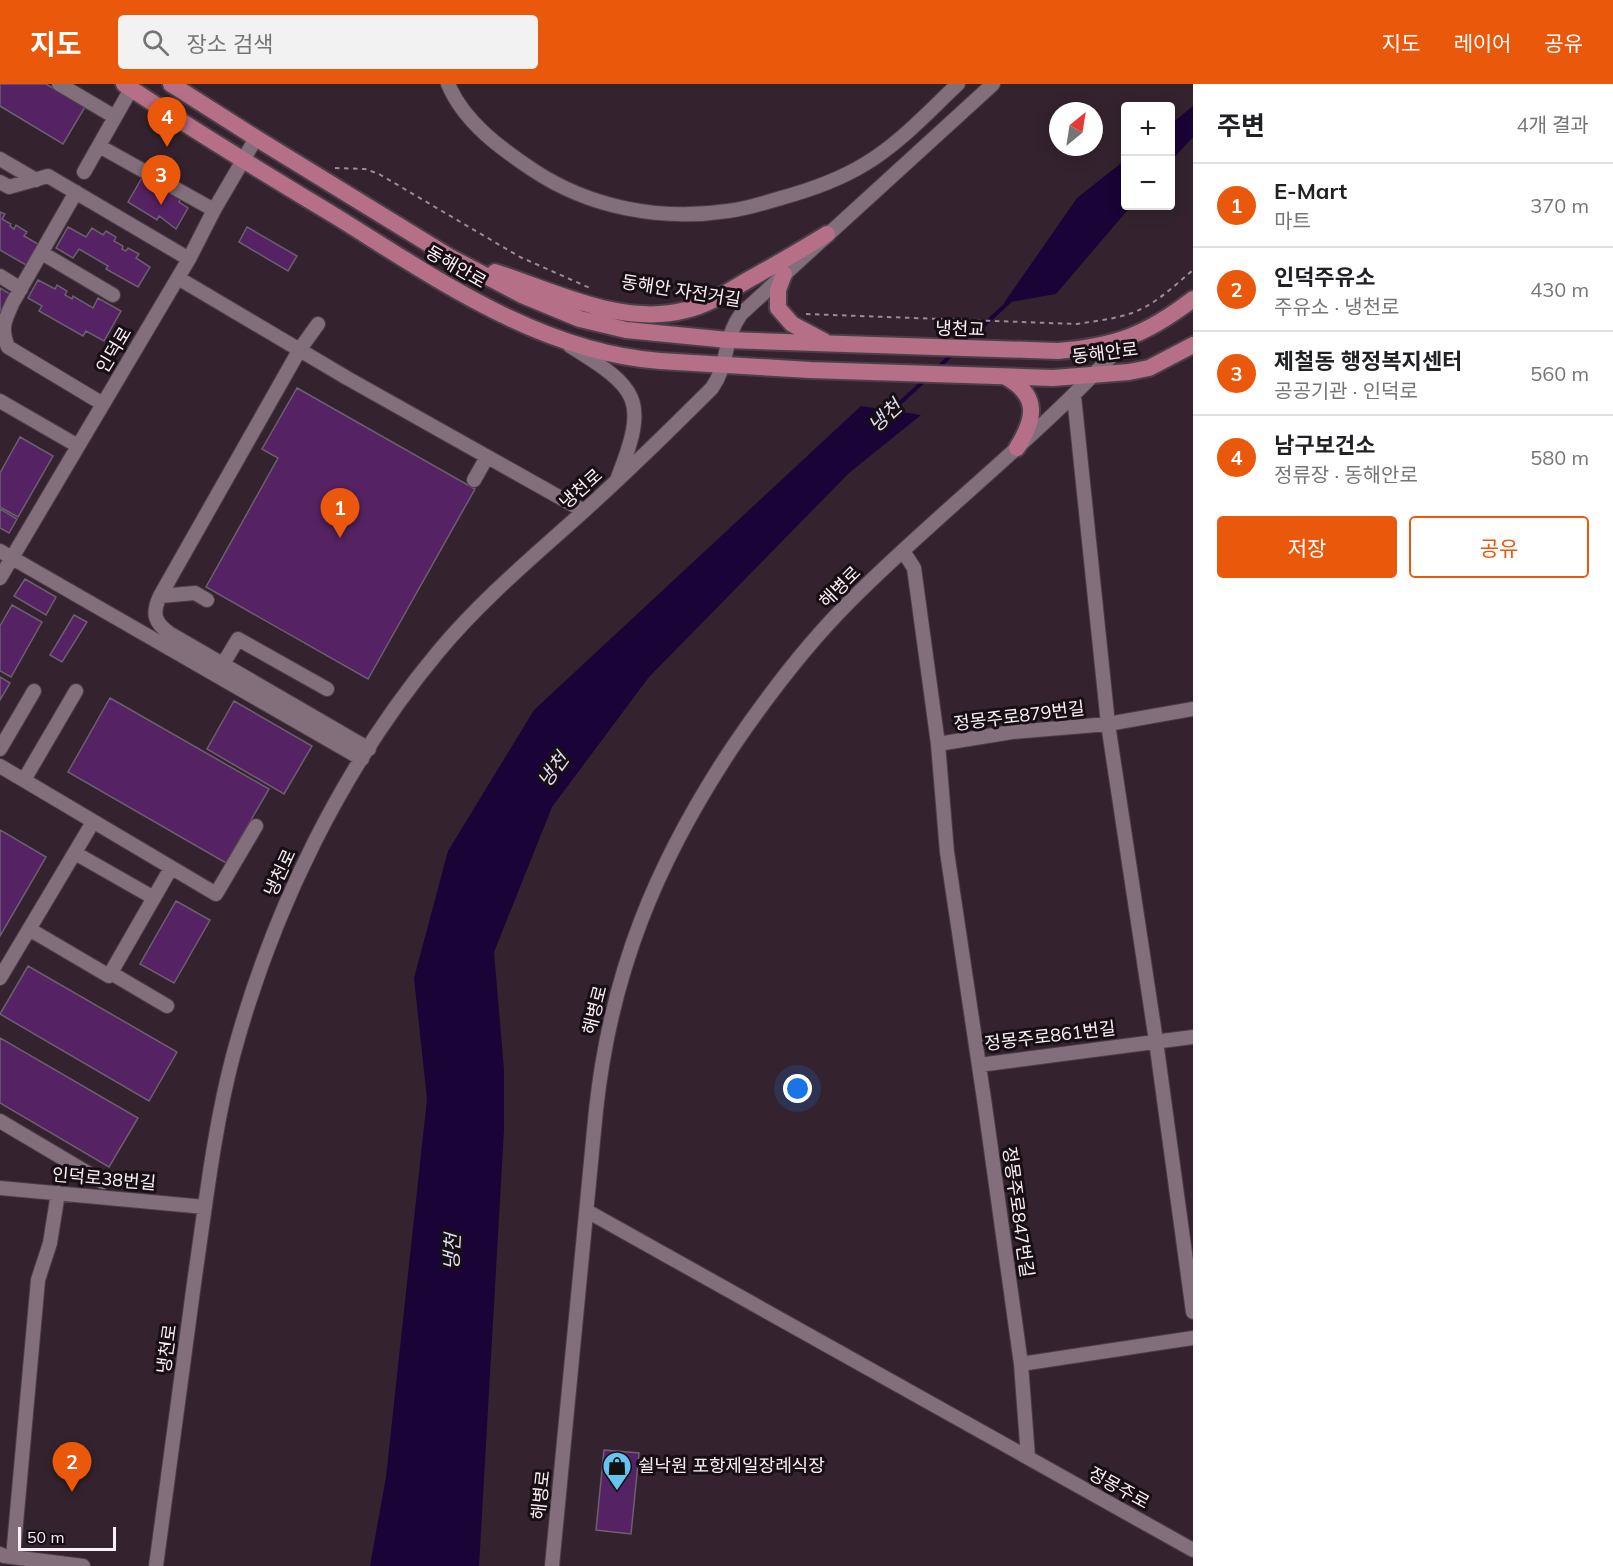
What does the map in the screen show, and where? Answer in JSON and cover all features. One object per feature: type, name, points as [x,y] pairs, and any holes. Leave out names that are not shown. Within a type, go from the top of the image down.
[{"type":"main road","name":"동해안로","points":[[171,84],[450,258],[522,295],[580,319],[626,330],[728,340],[836,344]]},
{"type":"main road","name":"동해안로","points":[[127,86],[435,278],[501,314],[563,341],[599,352],[638,360],[723,365],[1053,378],[1094,376],[1149,368],[1193,345]]},
{"type":"main road","points":[[450,258],[602,308],[640,313],[672,313],[699,306],[719,297],[828,234]]},
{"type":"main road","points":[[784,274],[777,301],[783,315],[802,331],[836,344]]},
{"type":"main road","name":"동해안로","points":[[1083,349],[1140,334],[1172,316],[1193,299]]},
{"type":"main road","name":"냉천교","points":[[836,344],[1058,351],[1083,349]]},
{"type":"main road","points":[[1005,377],[1024,390],[1030,402],[1030,423],[1017,448]]},
{"type":"street","points":[[59,84],[115,117]]},
{"type":"street","points":[[448,84],[457,101],[484,133],[544,178],[587,199],[638,211],[680,215],[730,211],[753,206],[812,189],[850,173],[893,144],[958,84]]},
{"type":"street","name":"냉천로","points":[[156,1566],[205,1206],[217,1127],[227,1082],[244,1018],[268,947],[309,854],[365,754],[416,681],[459,629],[513,575],[616,482],[712,388],[719,378],[731,330],[741,314],[993,84]]},
{"type":"street","points":[[84,172],[115,117],[127,86]]},
{"type":"street","name":"인덕로","points":[[0,578],[6,555],[78,446],[189,259],[214,210],[256,138]]},
{"type":"street","points":[[99,146],[214,210]]},
{"type":"street","points":[[0,159],[36,180]]},
{"type":"street","points":[[0,182],[9,187],[48,176],[189,259]]},
{"type":"street","points":[[76,192],[21,289],[1,333],[8,346],[103,404]]},
{"type":"street","points":[[42,253],[113,295]]},
{"type":"street","points":[[0,276],[21,289]]},
{"type":"street","points":[[178,278],[257,326],[584,511]]},
{"type":"street","points":[[318,324],[300,350],[154,610],[158,623],[169,633],[223,664],[365,754]]},
{"type":"street","name":"해병로","points":[[552,1566],[599,1078],[609,1021],[635,935],[666,860],[698,801],[778,683],[826,626],[903,551],[1074,396],[1127,339]]},
{"type":"street","points":[[563,341],[620,380],[634,404],[636,414],[633,436],[616,482]]},
{"type":"street","name":"정몽주로879번길","points":[[1074,396],[1108,724]]},
{"type":"street","points":[[0,400],[78,446]]},
{"type":"street","points":[[474,480],[487,457]]},
{"type":"street","points":[[903,551],[914,568],[938,744]]},
{"type":"street","points":[[6,555],[365,754]]},
{"type":"street","points":[[160,596],[195,593],[207,600]]},
{"type":"street","points":[[223,664],[238,639],[327,689]]},
{"type":"street","points":[[0,749],[34,691]]},
{"type":"street","points":[[24,780],[76,691]]},
{"type":"street","name":"정몽주로879번길","points":[[952,890],[938,744],[1012,732],[1108,724],[1193,709]]},
{"type":"street","points":[[1108,724],[1156,1041],[1193,1312]]},
{"type":"street","points":[[0,766],[216,894],[256,826]]},
{"type":"street","points":[[0,978],[93,822]]},
{"type":"street","points":[[75,852],[154,898]]},
{"type":"street","points":[[29,929],[110,976],[171,868]]},
{"type":"street","name":"정몽주로861번길","points":[[952,890],[979,1065],[1193,1037]]},
{"type":"street","points":[[111,973],[167,1006]]},
{"type":"street","name":"정몽주로847번길","points":[[979,1065],[1021,1364],[1028,1457]]},
{"type":"street","points":[[0,1121],[103,1182]]},
{"type":"street","name":"인덕로38번길","points":[[0,1188],[205,1206]]},
{"type":"street","points":[[58,1193],[50,1243],[38,1280],[4,1556],[83,1566]]},
{"type":"street","name":"정몽주로","points":[[587,1211],[1193,1550]]},
{"type":"street","points":[[1021,1364],[1193,1338]]},
{"type":"path","points":[[330,167],[372,171],[520,257],[592,289]]},
{"type":"path","points":[[804,313],[1077,324],[1119,317],[1145,307],[1158,300],[1193,270]]},
{"type":"water","points":[[1193,106],[1193,137],[1175,157],[1175,156],[1175,121]]},
{"type":"water","points":[[1121,163],[1121,210],[1128,210],[1056,294],[1004,303],[1077,198]]},
{"type":"water","points":[[861,406],[921,415],[849,473],[649,677],[552,807],[494,952],[504,1070],[504,1130],[479,1566],[370,1566],[386,1477],[427,1099],[414,978],[448,851],[534,710]]},
{"type":"building","points":[[0,84],[46,84],[85,107],[63,144],[0,106]]},
{"type":"building","points":[[143,176],[181,198],[179,202],[188,208],[176,229],[159,216],[157,220],[128,202]]},
{"type":"building","points":[[0,212],[5,214],[2,219],[11,224],[10,226],[14,229],[16,225],[27,232],[24,236],[38,244],[26,265],[0,250]]},
{"type":"building","points":[[68,227],[86,237],[92,228],[103,235],[106,231],[116,237],[114,241],[123,246],[122,249],[126,251],[128,248],[139,254],[136,258],[150,267],[138,287],[106,269],[108,266],[79,249],[73,258],[56,248]]},
{"type":"building","points":[[247,227],[297,256],[288,271],[239,242]]},
{"type":"building","points":[[38,280],[55,289],[57,285],[67,291],[65,295],[72,299],[73,296],[93,308],[98,298],[121,311],[104,341],[86,331],[83,336],[39,311],[42,306],[28,298]]},
{"type":"building","points":[[0,288],[10,294],[0,312]]},
{"type":"building","points":[[297,388],[475,489],[368,679],[206,587],[278,458],[262,449]]},
{"type":"building","points":[[20,437],[53,456],[18,517],[0,507],[0,473]]},
{"type":"building","points":[[0,509],[17,519],[9,533],[0,528]]},
{"type":"building","points":[[25,579],[56,597],[46,615],[14,596]]},
{"type":"building","points":[[12,605],[42,622],[11,677],[0,671],[0,626]]},
{"type":"building","points":[[74,615],[87,622],[62,662],[50,655]]},
{"type":"building","points":[[0,677],[10,683],[0,700]]},
{"type":"building","points":[[110,698],[269,789],[226,863],[68,772]]},
{"type":"building","points":[[234,701],[312,746],[284,794],[207,749]]},
{"type":"building","points":[[0,830],[46,857],[0,936]]},
{"type":"building","points":[[176,901],[210,920],[174,983],[140,964]]},
{"type":"building","points":[[28,966],[177,1052],[149,1101],[0,1014]]},
{"type":"building","points":[[0,1038],[138,1118],[109,1167],[0,1103]]},
{"type":"building","name":"쉴낙원 포항제일장례식장","points":[[604,1450],[639,1453],[631,1534],[596,1530]]},
{"type":"waterway","name":"냉천","points":[[966,342],[1013,298]]},
{"type":"waterway","name":"냉천","points":[[937,369],[953,353]]},
{"type":"waterway","name":"냉천","points":[[889,413],[925,380]]},
{"type":"place","name":"남구보건소","points":[[167,147]]},
{"type":"place","name":"제철동 행정복지센터","points":[[161,205]]},
{"type":"place","name":"E-Mart","points":[[340,538]]},
{"type":"place","name":"인덕주유소","points":[[72,1492]]},
{"type":"place","name":"쉴낙원 포항제일장례식장","points":[[617,1492]]}]
